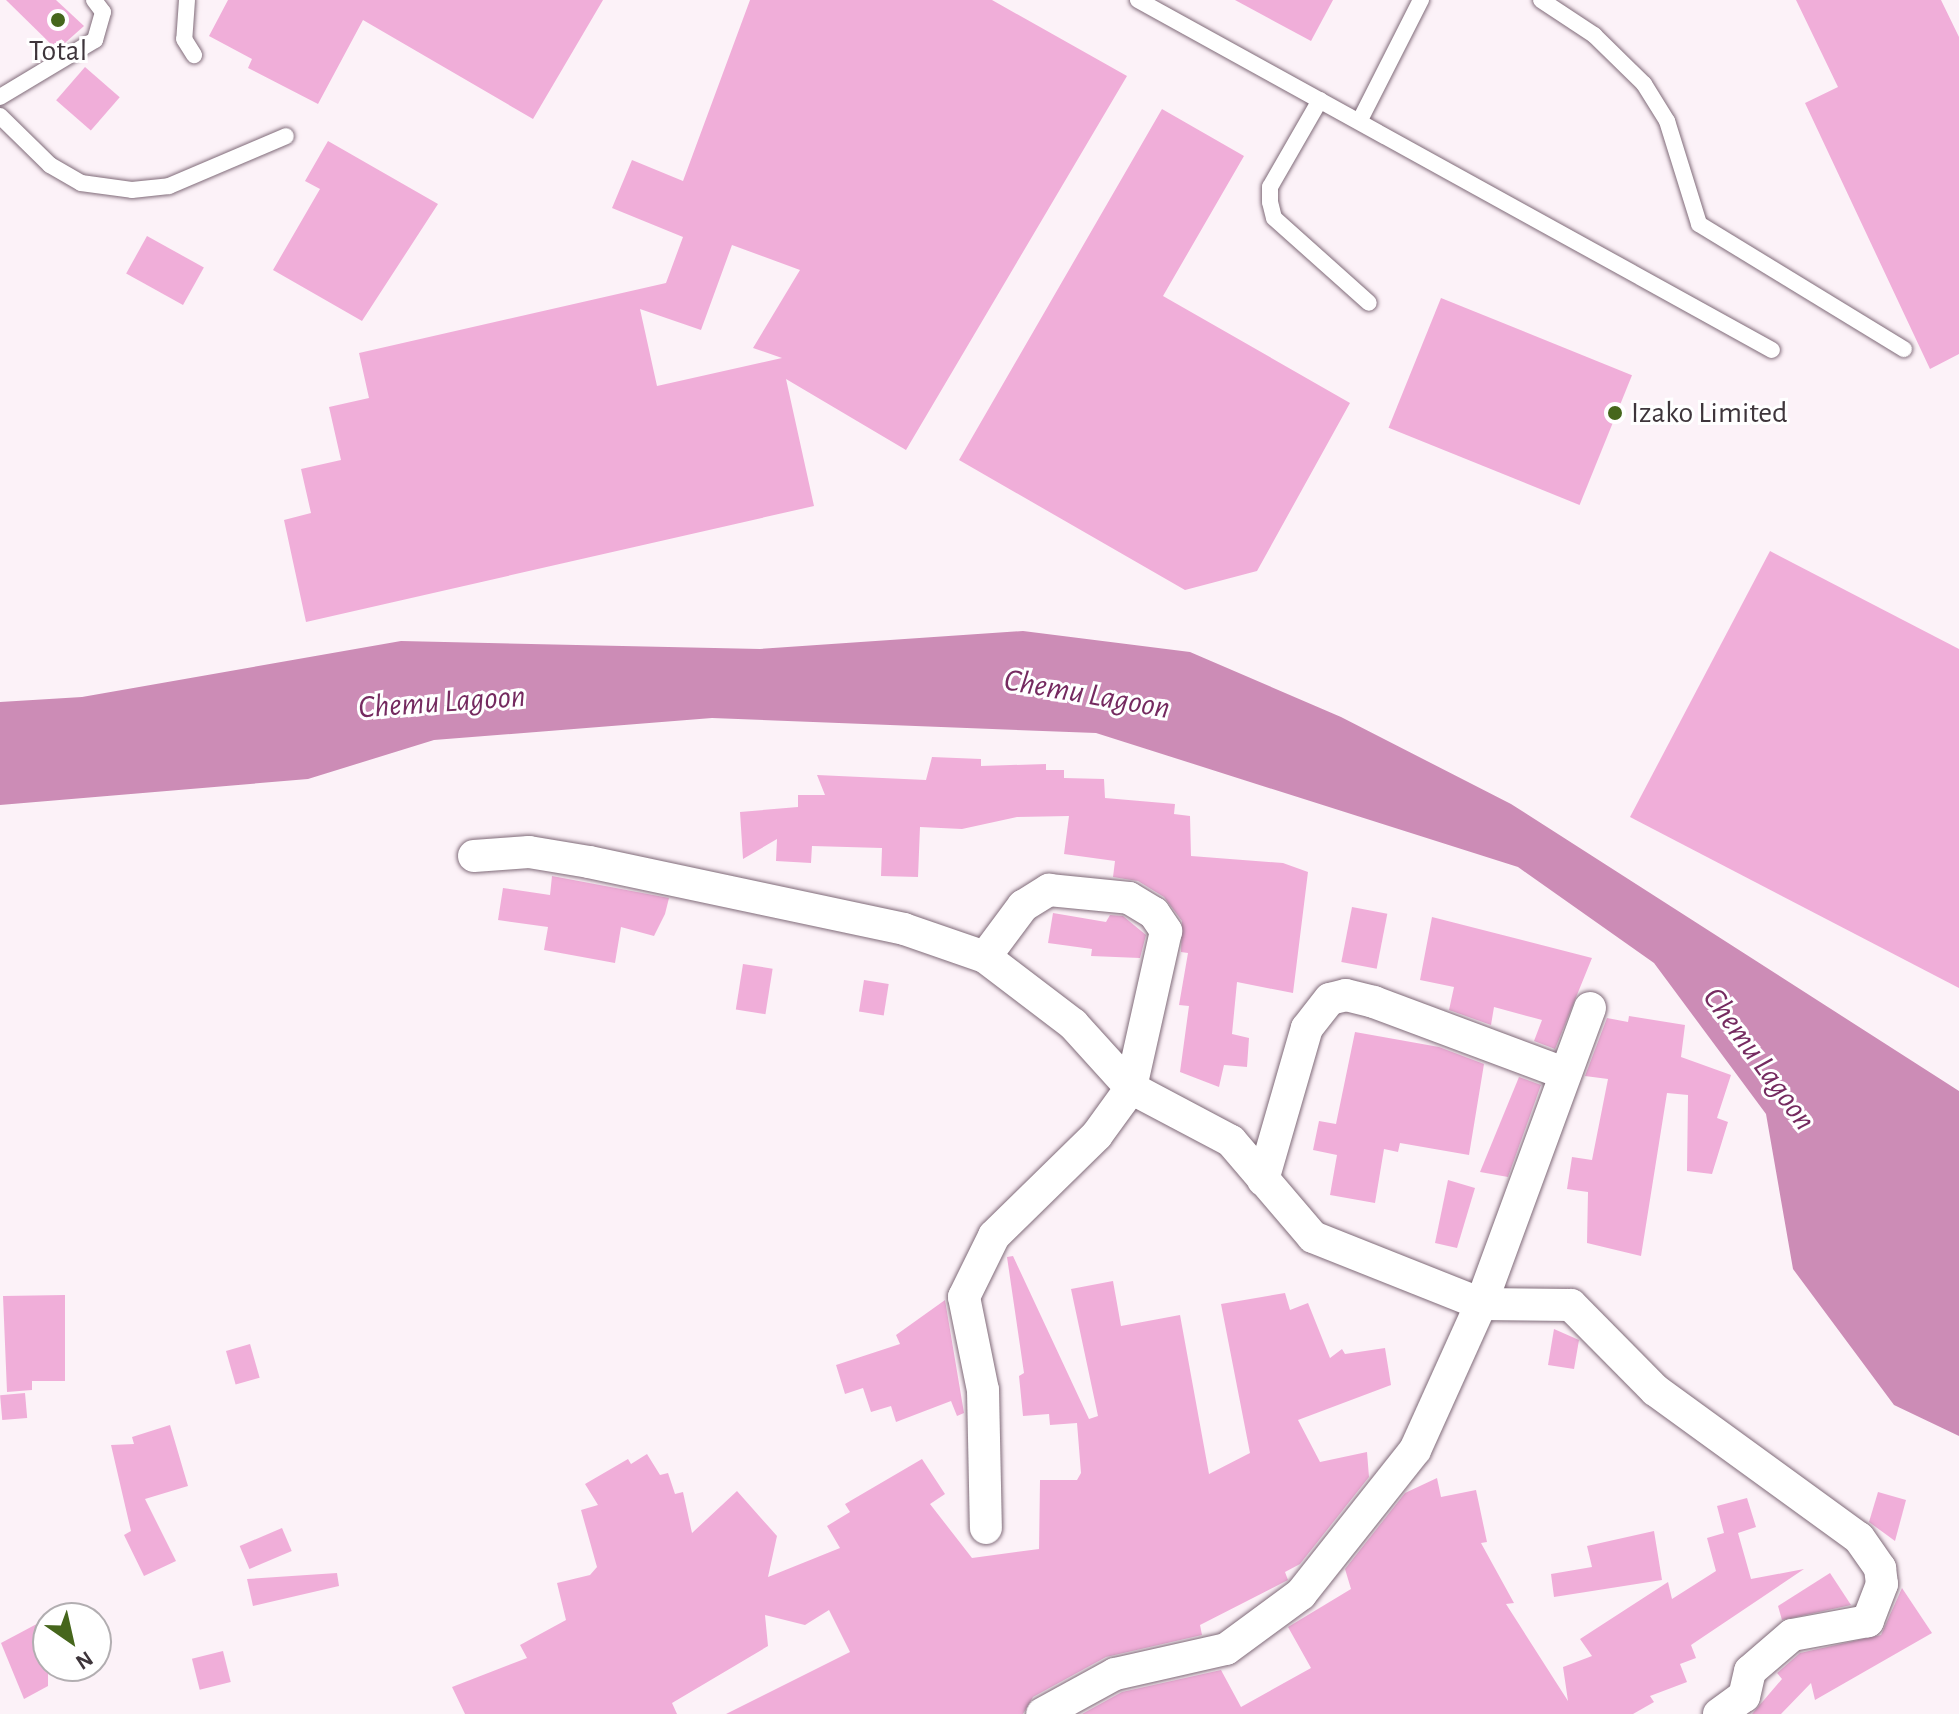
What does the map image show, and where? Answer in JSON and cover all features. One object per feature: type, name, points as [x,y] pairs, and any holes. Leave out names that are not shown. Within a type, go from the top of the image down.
[{"type":"street","points":[[474,856],[529,852],[577,859],[904,929],[985,957],[1073,1024],[1131,1088],[1231,1141],[1313,1237],[1481,1304],[1571,1305],[1655,1390],[1875,1555],[1882,1584],[1868,1621],[1792,1635],[1750,1671],[1744,1696],[1719,1714]]},
{"type":"street","points":[[985,957],[1023,906],[1049,890],[1129,898],[1154,913],[1166,931],[1131,1088],[1097,1135],[994,1236],[964,1297],[983,1390],[986,1528]]},
{"type":"street","points":[[1263,1180],[1307,1028],[1330,999],[1346,995],[1374,1002],[1564,1073]]},
{"type":"street","points":[[1042,1714],[1115,1674],[1226,1649],[1301,1594],[1415,1450],[1481,1304],[1590,1008]]},
{"type":"lane","points":[[0,97],[95,40],[103,12],[94,0]]},
{"type":"lane","points":[[187,0],[184,39],[194,55]]},
{"type":"lane","points":[[1138,0],[1772,350]]},
{"type":"lane","points":[[1360,120],[1421,0]]},
{"type":"lane","points":[[1541,0],[1594,35],[1644,84],[1667,121],[1699,224],[1904,349]]},
{"type":"lane","points":[[1320,100],[1270,187],[1270,202],[1274,218],[1369,303]]},
{"type":"lane","points":[[0,116],[50,165],[81,183],[132,190],[169,186],[286,136]]},
{"type":"water","name":"Chemu Lagoon","points":[[1023,631],[1190,652],[1341,717],[1511,804],[1959,1091],[1959,1436],[1894,1405],[1793,1269],[1766,1114],[1654,963],[1518,867],[1096,733],[712,718],[434,740],[308,779],[0,805],[0,702],[82,697],[401,641],[760,649]]},
{"type":"building","points":[[6,0],[56,0],[84,26],[57,50]]},
{"type":"building","points":[[228,0],[603,0],[533,119],[363,20],[318,104],[248,68],[252,59],[209,36]]},
{"type":"building","points":[[750,0],[992,0],[1127,76],[906,450],[786,379],[814,506],[306,622],[284,520],[311,513],[301,469],[341,460],[329,407],[369,398],[359,353],[666,283],[683,237],[612,208],[632,160],[683,181]],"holes":[[[732,245],[800,270],[753,348],[782,358],[657,386],[640,309],[701,330]]]},
{"type":"building","points":[[1235,0],[1333,0],[1311,41]]},
{"type":"building","points":[[1796,0],[1941,0],[1959,37],[1959,354],[1930,369],[1805,103],[1838,87]]},
{"type":"building","points":[[85,67],[120,97],[91,130],[56,100]]},
{"type":"building","points":[[1162,109],[1244,156],[1163,296],[1350,403],[1257,571],[1185,590],[959,460]]},
{"type":"building","points":[[328,141],[438,204],[362,321],[273,270],[320,189],[305,181]]},
{"type":"building","points":[[147,236],[204,268],[183,305],[126,274]]},
{"type":"building","points":[[1441,298],[1632,375],[1580,505],[1389,428]]},
{"type":"building","points":[[1770,551],[1959,649],[1959,988],[1630,817]]},
{"type":"building","points":[[932,757],[981,759],[981,766],[1046,764],[1046,770],[1064,770],[1064,778],[1104,779],[1105,798],[1175,804],[1174,814],[1190,816],[1191,856],[1283,863],[1308,872],[1293,993],[1237,982],[1232,1034],[1249,1038],[1247,1067],[1224,1065],[1219,1087],[1180,1072],[1189,1006],[1179,1005],[1188,953],[1181,952],[1182,921],[1164,897],[1138,881],[1113,877],[1115,861],[1064,854],[1069,816],[1017,817],[962,829],[920,827],[918,877],[881,876],[882,848],[812,846],[811,863],[776,861],[777,839],[743,859],[740,812],[798,807],[798,795],[825,795],[817,775],[926,780]]},
{"type":"building","points":[[552,876],[669,898],[665,914],[654,936],[621,927],[615,963],[544,950],[548,927],[498,920],[503,888],[550,895]]},
{"type":"building","points":[[1352,907],[1387,914],[1377,969],[1341,962]]},
{"type":"building","points":[[1053,913],[1106,922],[1110,915],[1123,916],[1146,935],[1140,958],[1091,956],[1092,949],[1048,943]]},
{"type":"building","points":[[1432,917],[1592,958],[1555,1049],[1534,1041],[1542,1020],[1494,1007],[1491,1025],[1449,1010],[1454,987],[1420,980]]},
{"type":"building","points":[[743,964],[773,969],[765,1014],[736,1009]]},
{"type":"building","points":[[864,980],[889,984],[884,1016],[859,1012]]},
{"type":"building","points":[[1629,1016],[1685,1025],[1681,1057],[1731,1075],[1717,1118],[1728,1122],[1712,1174],[1687,1171],[1688,1095],[1667,1093],[1641,1256],[1587,1243],[1588,1192],[1567,1189],[1572,1157],[1592,1160],[1608,1079],[1585,1076],[1607,1018],[1628,1022]]},
{"type":"building","points":[[1355,1032],[1439,1047],[1484,1064],[1469,1155],[1400,1143],[1398,1152],[1384,1149],[1375,1203],[1330,1195],[1337,1155],[1313,1150],[1319,1121],[1336,1124]]},
{"type":"building","points":[[1519,1077],[1541,1085],[1508,1177],[1480,1172]]},
{"type":"building","points":[[1448,1180],[1475,1188],[1457,1248],[1435,1243]]},
{"type":"building","points":[[1013,1256],[1089,1419],[1098,1416],[1071,1289],[1113,1281],[1121,1326],[1180,1315],[1209,1474],[1250,1453],[1221,1304],[1285,1293],[1290,1310],[1308,1303],[1330,1358],[1342,1349],[1345,1354],[1385,1348],[1391,1385],[1298,1420],[1320,1462],[1367,1452],[1369,1477],[1300,1564],[1285,1572],[1288,1580],[1200,1625],[1202,1635],[1106,1657],[1033,1697],[1023,1714],[726,1714],[850,1652],[829,1610],[805,1625],[765,1615],[768,1646],[672,1703],[677,1714],[465,1714],[452,1687],[527,1658],[520,1645],[566,1620],[557,1583],[590,1575],[597,1567],[581,1510],[598,1505],[585,1484],[628,1459],[631,1464],[647,1454],[660,1475],[668,1473],[675,1494],[683,1492],[692,1533],[737,1491],[777,1536],[768,1577],[840,1548],[827,1526],[850,1512],[845,1504],[922,1459],[945,1494],[930,1504],[972,1558],[1039,1549],[1040,1480],[1077,1480],[1081,1473],[1077,1423],[1050,1425],[1049,1414],[1023,1416],[1019,1376],[1024,1373],[1007,1257]]},
{"type":"building","points":[[65,1295],[65,1381],[32,1381],[32,1390],[7,1392],[3,1296]]},
{"type":"building","points":[[945,1300],[964,1413],[957,1416],[951,1401],[896,1422],[891,1406],[871,1412],[863,1388],[845,1394],[836,1365],[900,1344],[896,1335]]},
{"type":"building","points":[[1554,1329],[1579,1340],[1574,1369],[1548,1365]]},
{"type":"building","points":[[250,1344],[260,1378],[236,1385],[226,1351]]},
{"type":"building","points":[[25,1393],[27,1418],[2,1420],[0,1395]]},
{"type":"building","points":[[170,1425],[188,1486],[145,1499],[176,1561],[144,1576],[124,1535],[131,1531],[111,1445],[134,1444],[132,1437]]},
{"type":"building","points":[[1437,1478],[1441,1497],[1476,1490],[1487,1542],[1481,1543],[1514,1603],[1506,1604],[1568,1701],[1563,1667],[1592,1656],[1580,1639],[1668,1582],[1672,1599],[1716,1571],[1707,1538],[1724,1533],[1717,1506],[1747,1498],[1756,1527],[1738,1533],[1751,1579],[1804,1569],[1691,1645],[1696,1658],[1680,1664],[1687,1682],[1650,1696],[1654,1702],[1633,1714],[1082,1714],[1122,1692],[1221,1670],[1241,1707],[1311,1668],[1288,1627],[1351,1589],[1345,1569],[1405,1493]]},
{"type":"building","points":[[1878,1492],[1906,1500],[1895,1541],[1869,1522]]},
{"type":"building","points":[[282,1528],[292,1551],[249,1569],[240,1546]]},
{"type":"building","points":[[1654,1531],[1662,1580],[1554,1597],[1551,1574],[1592,1567],[1587,1546]]},
{"type":"building","points":[[337,1573],[339,1586],[253,1606],[247,1579]]},
{"type":"building","points":[[1830,1573],[1851,1605],[1782,1620],[1778,1606]]},
{"type":"building","points":[[1902,1588],[1932,1633],[1815,1700],[1811,1683],[1781,1714],[1752,1714],[1782,1679],[1777,1673],[1800,1653],[1881,1635]]},
{"type":"building","points":[[32,1627],[32,1682],[48,1682],[48,1686],[24,1699],[1,1643]]},
{"type":"building","points":[[223,1651],[231,1682],[200,1690],[192,1659]]},
{"type":"place","name":"Total","points":[[58,20]]},
{"type":"place","name":"Izako Limited","points":[[1615,413]]}]
